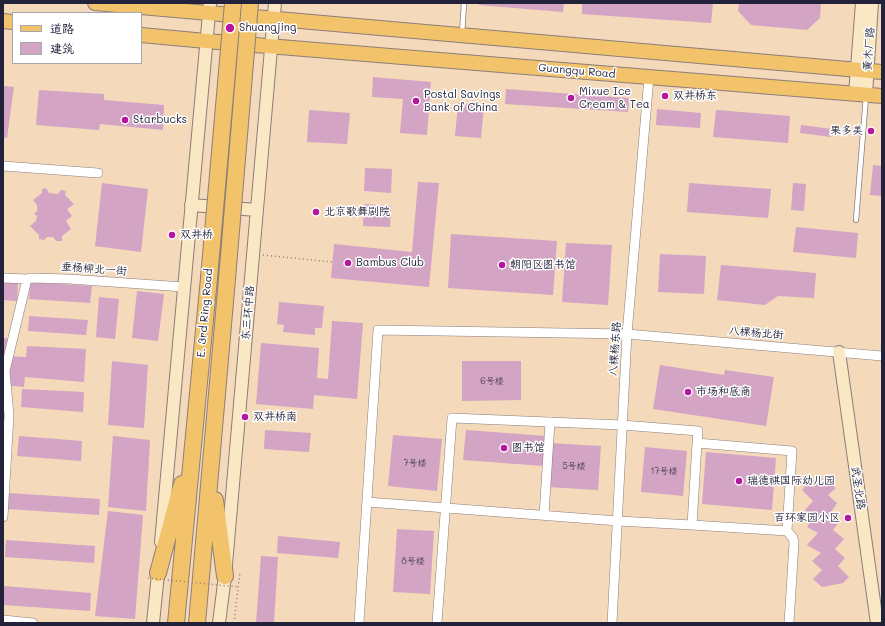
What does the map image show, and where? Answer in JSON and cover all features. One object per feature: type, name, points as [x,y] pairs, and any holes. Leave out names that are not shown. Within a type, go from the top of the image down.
[{"type":"highway","name":"E. 3rd Ring Road","points":[[176,623],[234,3]]},
{"type":"highway","name":"E. 3rd Ring Road","points":[[197,623],[250,3]]},
{"type":"highway","points":[[153,575],[193,440]]},
{"type":"highway","points":[[210,468],[232,574]]},
{"type":"main road","points":[[95,3],[209,8],[273,20],[869,71]]},
{"type":"main road","name":"Guangqu Road","points":[[142,35],[882,96]]},
{"type":"street","points":[[234,3],[273,20]]},
{"type":"street","name":"东三环中路","points":[[219,623],[232,574],[253,254],[275,3]]},
{"type":"street","name":"黄木厂路","points":[[862,3],[869,71]]},
{"type":"street","name":"黄木厂路","points":[[860,94],[869,71],[872,3]]},
{"type":"street","points":[[153,623],[153,575],[184,287],[209,8]]},
{"type":"street","name":"八棵杨东路","points":[[612,623],[627,334],[648,77]]},
{"type":"street","points":[[3,166],[98,173]]},
{"type":"street","points":[[191,205],[257,210]]},
{"type":"street","name":"垂杨柳北一街","points":[[3,278],[69,279],[184,287]]},
{"type":"street","points":[[3,517],[10,415],[5,371],[26,279]]},
{"type":"street","name":"八棵杨北街","points":[[367,502],[378,330],[627,334],[882,356]]},
{"type":"street","name":"武圣北路","points":[[839,352],[877,623]]},
{"type":"street","points":[[437,623],[452,418],[622,425],[698,431],[692,525]]},
{"type":"street","points":[[544,515],[550,422]]},
{"type":"street","points":[[697,444],[792,451],[787,531],[793,538],[794,543],[789,623]]},
{"type":"street","points":[[359,623],[367,502],[618,521],[787,531]]},
{"type":"street","points":[[3,620],[33,623]]},
{"type":"lane","points":[[462,36],[464,3]]},
{"type":"lane","points":[[856,220],[860,94]]},
{"type":"path","points":[[253,254],[332,262]]},
{"type":"path","points":[[232,574],[238,587],[234,623]]},
{"type":"path","points":[[153,575],[238,587]]},
{"type":"building","points":[[479,3],[564,3],[563,12],[479,5]]},
{"type":"building","points":[[582,3],[713,3],[711,23],[582,14]]},
{"type":"building","points":[[739,3],[821,3],[820,18],[807,30],[751,25],[738,11]]},
{"type":"building","points":[[373,77],[431,82],[427,135],[400,133],[403,99],[372,97]]},
{"type":"building","points":[[3,86],[14,87],[7,138],[3,137]]},
{"type":"building","points":[[506,89],[629,98],[628,112],[505,104]]},
{"type":"building","points":[[39,90],[104,94],[104,100],[164,105],[163,130],[100,124],[99,130],[36,125]]},
{"type":"building","points":[[458,103],[484,105],[481,138],[455,136]]},
{"type":"building","points":[[657,109],[701,113],[700,128],[656,125]]},
{"type":"building","points":[[309,110],[350,113],[347,144],[307,142]]},
{"type":"building","points":[[716,110],[790,116],[788,143],[713,137]]},
{"type":"building","points":[[801,125],[832,129],[831,137],[800,133]]},
{"type":"building","points":[[873,165],[882,166],[882,196],[870,195]]},
{"type":"building","points":[[365,168],[392,169],[391,193],[364,191]]},
{"type":"building","points":[[418,182],[439,183],[429,287],[331,278],[334,244],[412,252]]},
{"type":"building","points":[[102,183],[148,189],[141,252],[95,246]]},
{"type":"building","points":[[689,183],[771,189],[768,218],[687,212]]},
{"type":"building","points":[[793,183],[806,184],[804,211],[791,210]]},
{"type":"building","points":[[46,188],[49,193],[58,194],[61,190],[66,191],[65,195],[74,204],[67,209],[72,216],[66,221],[71,229],[62,236],[62,241],[56,241],[53,237],[47,237],[44,240],[39,239],[39,235],[30,226],[36,221],[37,216],[34,214],[37,211],[37,205],[33,200],[42,193],[42,189]]},
{"type":"building","points":[[364,204],[391,206],[390,227],[363,226]]},
{"type":"building","points":[[796,227],[858,233],[856,258],[793,252]]},
{"type":"building","name":"朝阳区图书馆","points":[[451,234],[557,241],[553,295],[448,288]]},
{"type":"building","points":[[566,243],[612,245],[608,305],[562,302]]},
{"type":"building","points":[[660,254],[706,256],[704,294],[658,292]]},
{"type":"building","points":[[721,265],[816,273],[814,298],[778,296],[765,305],[717,300]]},
{"type":"building","points":[[3,281],[18,282],[17,301],[3,300]]},
{"type":"building","points":[[30,282],[92,286],[90,303],[29,299]]},
{"type":"building","points":[[137,291],[164,294],[158,341],[132,338]]},
{"type":"building","points":[[99,297],[119,299],[115,339],[96,337]]},
{"type":"building","points":[[279,302],[324,306],[322,328],[315,328],[315,335],[283,332],[284,325],[277,324]]},
{"type":"building","points":[[29,316],[88,320],[86,335],[28,331]]},
{"type":"building","points":[[332,321],[363,323],[357,399],[314,395],[313,409],[256,404],[261,343],[319,348],[317,378],[328,379]]},
{"type":"building","points":[[3,338],[9,339],[7,356],[26,357],[27,346],[86,349],[84,382],[25,377],[24,387],[3,385],[7,357],[3,357]]},
{"type":"building","points":[[112,361],[148,365],[144,428],[108,425]]},
{"type":"building","points":[[462,361],[521,361],[521,400],[462,401]]},
{"type":"building","points":[[660,365],[724,375],[725,370],[774,377],[766,426],[653,409]]},
{"type":"building","points":[[22,389],[84,392],[83,412],[21,407]]},
{"type":"building","points":[[265,430],[311,433],[309,452],[264,449]]},
{"type":"building","name":"图书馆","points":[[466,430],[546,436],[543,466],[463,460]]},
{"type":"building","points":[[393,435],[442,439],[437,491],[388,486]]},
{"type":"building","points":[[19,436],[82,441],[81,461],[17,456]]},
{"type":"building","points":[[113,436],[150,440],[146,511],[108,507]]},
{"type":"building","points":[[549,443],[601,446],[598,490],[547,487]]},
{"type":"building","points":[[645,447],[687,451],[683,496],[641,492]]},
{"type":"building","name":"瑞德祺国际幼儿园","points":[[706,452],[776,458],[772,510],[702,504]]},
{"type":"building","points":[[821,478],[836,488],[828,495],[837,503],[831,512],[840,520],[833,530],[844,539],[835,549],[845,558],[838,566],[849,577],[843,583],[822,587],[813,579],[822,570],[812,561],[821,553],[807,545],[818,533],[807,527],[813,516],[805,510],[813,501],[802,490],[811,479],[818,483]]},
{"type":"building","points":[[9,493],[100,499],[99,515],[8,509]]},
{"type":"building","points":[[108,511],[143,515],[135,619],[95,616]]},
{"type":"building","points":[[397,529],[434,531],[430,594],[393,592]]},
{"type":"building","points":[[278,536],[340,542],[338,558],[277,553]]},
{"type":"building","points":[[6,540],[95,546],[94,563],[5,557]]},
{"type":"building","points":[[261,556],[278,557],[274,623],[256,623]]},
{"type":"building","points":[[3,586],[91,593],[90,611],[3,605]]},
{"type":"place","name":"Shuangjing","points":[[230,28]]},
{"type":"place","name":"双井桥东","points":[[665,96]]},
{"type":"place","name":"Mixue Ice Cream & Tea","points":[[571,98]]},
{"type":"place","name":"Postal Savings Bank of China","points":[[416,101]]},
{"type":"place","name":"Starbucks","points":[[125,120]]},
{"type":"place","name":"果多美","points":[[871,131]]},
{"type":"place","name":"北京歌舞剧院","points":[[316,212]]},
{"type":"place","name":"双井桥","points":[[172,235]]},
{"type":"place","name":"Bambus Club","points":[[348,263]]},
{"type":"place","name":"朝阳区图书馆","points":[[502,265]]},
{"type":"place","name":"市场和底商","points":[[688,392]]},
{"type":"place","name":"双井桥南","points":[[245,417]]},
{"type":"place","name":"图书馆","points":[[504,448]]},
{"type":"place","name":"瑞德祺国际幼儿园","points":[[739,481]]},
{"type":"place","name":"百环家园小区","points":[[848,518]]}]
